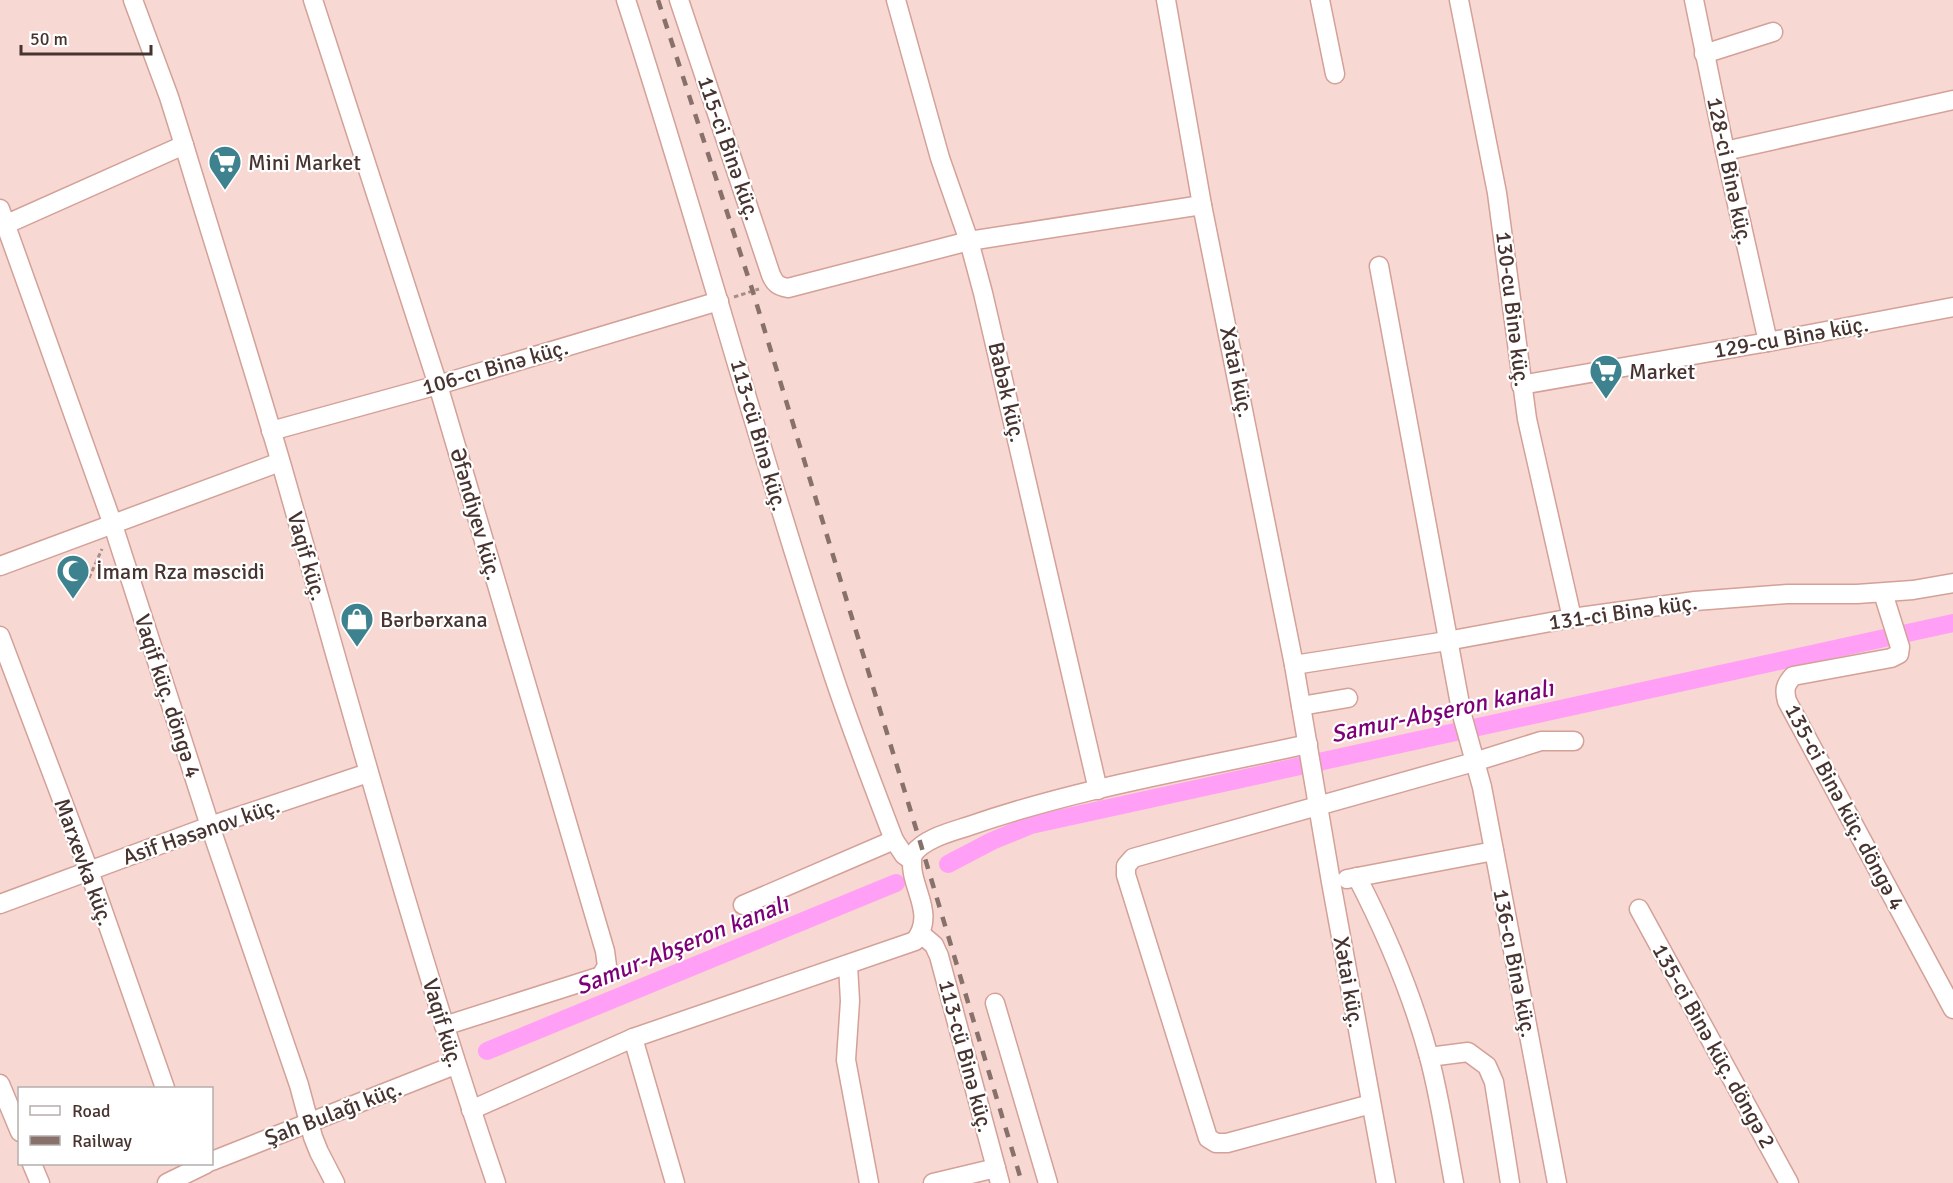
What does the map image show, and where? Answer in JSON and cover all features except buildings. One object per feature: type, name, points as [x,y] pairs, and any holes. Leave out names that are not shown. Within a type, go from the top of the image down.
[{"type":"street","name":"Vaqif küç.","points":[[133,0],[184,146],[271,431],[368,773],[455,1065],[496,1183]]},
{"type":"street","name":"Əfəndiyev küç.","points":[[313,0],[438,385],[598,928],[607,966],[601,976],[444,1026]]},
{"type":"street","name":"113-cü Binə küç.","points":[[626,0],[672,142],[792,549],[827,657],[894,840],[904,855],[911,860]]},
{"type":"street","name":"115-ci Binə küç.","points":[[679,0],[781,286]]},
{"type":"street","name":"Babək küç.","points":[[896,0],[940,158],[969,241],[983,293],[1098,790]]},
{"type":"street","name":"Xətai küç.","points":[[1166,0],[1202,205],[1294,665],[1386,1183]]},
{"type":"street","points":[[1320,0],[1335,74]]},
{"type":"street","name":"130-cu Binə küç.","points":[[1459,0],[1497,193],[1508,262],[1521,385],[1572,618]]},
{"type":"street","name":"128-ci Binə küç.","points":[[1694,0],[1768,342]]},
{"type":"street","points":[[1704,54],[1773,32]]},
{"type":"street","points":[[1725,151],[1953,100]]},
{"type":"street","points":[[2,220],[184,146]]},
{"type":"street","points":[[781,286],[969,241],[1202,205]]},
{"type":"street","name":"Vaqif küç. döngə 4","points":[[2,220],[112,525],[210,826],[299,1085],[319,1152],[335,1183]]},
{"type":"street","name":"136-cı Binə küç.","points":[[1379,266],[1461,715],[1482,787],[1557,1183]]},
{"type":"street","name":"106-cı Binə küç.","points":[[271,431],[438,385],[719,301]]},
{"type":"street","name":"129-cu Binə küç.","points":[[1521,385],[1953,307]]},
{"type":"street","points":[[0,566],[280,462]]},
{"type":"street","name":"131-ci Binə küç.","points":[[1294,665],[1447,641],[1572,618],[1749,595],[1883,592],[1953,583]]},
{"type":"street","name":"135-ci Binə küç. döngə 4","points":[[1883,592],[1900,647],[1899,654],[1891,658],[1793,676],[1786,683],[1785,691],[1788,701],[1953,1009]]},
{"type":"street","name":"Marxevka küç.","points":[[0,636],[89,871],[164,1087]]},
{"type":"street","points":[[1301,706],[1348,698]]},
{"type":"street","points":[[1371,1104],[1227,1143],[1216,1143],[1208,1138],[1126,875],[1126,866],[1133,858],[1541,741],[1574,741]]},
{"type":"street","points":[[471,1110],[633,1038],[915,941],[924,928],[924,916],[911,860],[921,845],[961,828],[1049,801],[1308,744]]},
{"type":"street","name":"Asif Həsənov küç.","points":[[0,904],[210,826],[368,773]]},
{"type":"street","points":[[743,905],[894,840]]},
{"type":"street","points":[[1331,882],[1494,851]]},
{"type":"street","points":[[1357,877],[1396,957],[1429,1057],[1454,1183]]},
{"type":"street","name":"135-ci Binə küç. döngə 2","points":[[1639,909],[1789,1183]]},
{"type":"street","name":"113-cü Binə küç.","points":[[921,934],[934,945],[939,956],[998,1176]]},
{"type":"street","points":[[848,965],[850,1001],[846,1060],[869,1183]]},
{"type":"street","points":[[995,1002],[1048,1183]]},
{"type":"street","points":[[633,1038],[675,1183]]},
{"type":"street","points":[[1429,1057],[1468,1052],[1487,1066],[1494,1082],[1510,1183]]},
{"type":"street","name":"Şah Bulağı küç.","points":[[213,1161],[455,1065]]},
{"type":"street","points":[[0,1084],[18,1127]]},
{"type":"street","points":[[32,1165],[40,1183]]},
{"type":"street","points":[[933,1183],[998,1176]]},
{"type":"path","points":[[719,301],[781,286]]},
{"type":"path","points":[[89,578],[112,525]]},
{"type":"waterway","name":"Samur-Abşeron kanalı","points":[[948,864],[992,841],[1031,825],[1953,623]]},
{"type":"waterway","name":"Samur-Abşeron kanalı","points":[[487,1051],[896,883]]},
{"type":"railway","points":[[658,0],[753,292],[1022,1183]]},
{"type":"place","name":"Mini Market","points":[[225,191]]},
{"type":"place","name":"Market","points":[[1606,400]]},
{"type":"place","name":"İmam Rza məscidi","points":[[73,600]]},
{"type":"place","name":"Bərbərxana","points":[[357,648]]}]
